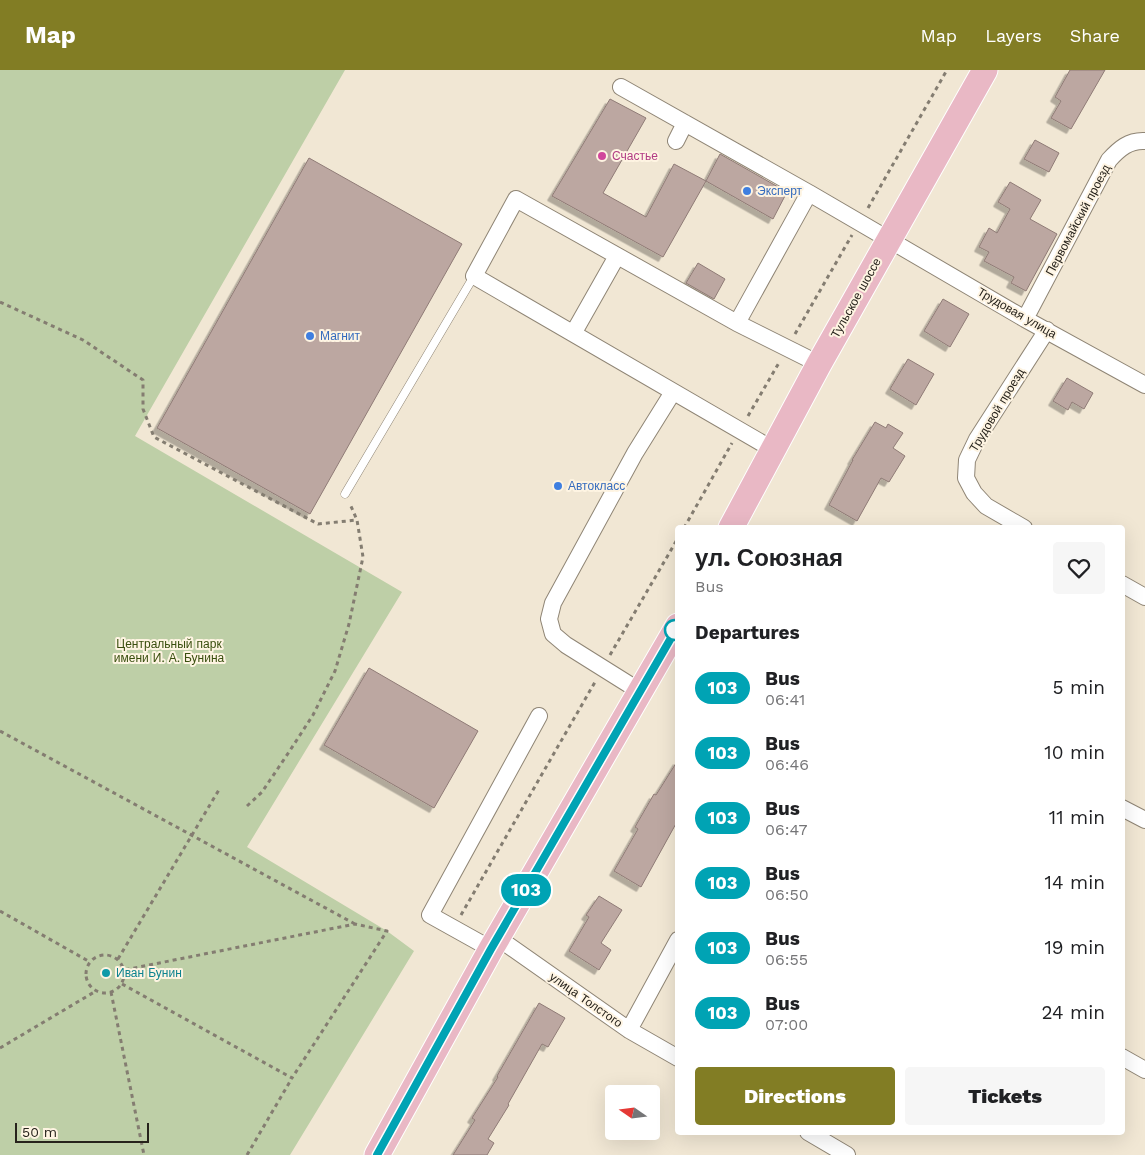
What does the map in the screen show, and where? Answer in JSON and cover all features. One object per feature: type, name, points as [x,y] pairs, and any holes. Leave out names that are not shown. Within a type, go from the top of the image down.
[{"type":"main road","name":"Тульское шоссе","points":[[733,525],[819,364],[985,70]]},
{"type":"main road","points":[[377,1155],[494,944],[675,631]]},
{"type":"street","name":"Трудовая улица","points":[[622,88],[889,238],[1025,319],[1145,385]]},
{"type":"street","points":[[676,141],[685,123]]},
{"type":"street","name":"Первомайский проезд","points":[[1025,319],[1110,160],[1119,149],[1135,140],[1145,141]]},
{"type":"street","points":[[737,323],[809,193]]},
{"type":"street","points":[[772,449],[574,332],[474,276],[516,199],[737,323],[819,364]]},
{"type":"street","points":[[574,332],[617,256]]},
{"type":"street","name":"Трудовой проезд","points":[[1019,525],[986,506],[974,494],[966,478],[967,460],[977,439],[1047,330]]},
{"type":"street","points":[[641,692],[566,645],[553,634],[548,619],[553,603],[635,453],[673,392]]},
{"type":"street","points":[[1125,586],[1145,597]]},
{"type":"street","name":"улица Толстого","points":[[539,716],[430,915],[454,928],[494,944],[629,1030],[675,1056]]},
{"type":"street","points":[[1125,810],[1145,820]]},
{"type":"street","points":[[629,1030],[675,946]]},
{"type":"street","points":[[1125,1059],[1145,1070]]},
{"type":"street","points":[[813,1135],[847,1155]]},
{"type":"lane","points":[[345,494],[474,276]]},
{"type":"path","points":[[686,525],[947,70]]},
{"type":"path","points":[[0,302],[83,340],[143,380],[143,408],[154,437],[318,524],[357,520]]},
{"type":"path","points":[[247,806],[262,792],[289,752],[313,715],[335,671],[349,624],[363,557],[357,520],[345,494]]},
{"type":"path","points":[[454,928],[675,543]]},
{"type":"path","points":[[0,731],[355,924],[387,931],[292,1078],[247,1155]]},
{"type":"path","points":[[118,958],[220,788]]},
{"type":"path","points":[[0,911],[90,962]]},
{"type":"path","points":[[124,970],[355,924]]},
{"type":"path","points":[[103,955],[111,955],[118,958],[124,970],[125,977],[122,984],[118,989],[111,992],[96,991],[90,985],[87,978],[87,969],[90,962],[96,957],[103,955]]},
{"type":"path","points":[[122,984],[292,1078]]},
{"type":"path","points":[[0,1048],[96,991]]},
{"type":"path","points":[[111,992],[144,1155]]},
{"type":"green space","name":"Центральный парк имени И. А. Бунина","points":[[0,70],[345,70],[135,436],[402,592],[247,847],[387,931],[414,951],[290,1155],[0,1155]]},
{"type":"building","points":[[1070,70],[1105,70],[1071,129],[1051,118],[1061,101],[1055,97]]},
{"type":"building","points":[[610,99],[646,118],[603,193],[646,217],[674,164],[706,181],[663,257],[552,196]]},
{"type":"building","points":[[1035,140],[1059,153],[1049,172],[1024,159]]},
{"type":"building","points":[[720,154],[787,192],[773,219],[706,181]]},
{"type":"building","name":"Магнит","points":[[309,158],[462,244],[310,514],[157,428]]},
{"type":"building","points":[[1010,182],[1041,200],[1030,219],[1057,234],[1026,291],[1011,283],[1014,277],[984,261],[989,252],[979,247],[989,228],[997,233],[1010,209],[998,202]]},
{"type":"building","points":[[698,263],[725,279],[714,299],[686,283]]},
{"type":"building","points":[[943,299],[969,314],[950,347],[924,331]]},
{"type":"building","points":[[908,359],[934,374],[916,405],[890,389]]},
{"type":"building","points":[[1067,378],[1093,393],[1084,409],[1072,402],[1068,410],[1053,401]]},
{"type":"building","points":[[875,422],[886,428],[888,424],[903,433],[893,448],[905,456],[889,482],[881,478],[857,521],[829,505],[852,460]]},
{"type":"building","points":[[369,668],[478,731],[434,808],[324,745]]},
{"type":"building","points":[[675,765],[675,825],[641,887],[614,871],[638,829],[635,827],[654,794],[656,795]]},
{"type":"building","points":[[599,896],[622,910],[601,943],[611,950],[599,970],[569,951],[589,917],[586,915]]},
{"type":"building","points":[[539,1003],[565,1018],[548,1047],[542,1044],[488,1139],[494,1143],[487,1155],[453,1155],[475,1120],[472,1118],[498,1077]]},
{"type":"bus line","name":"103","points":[[377,1155],[491,949],[675,631]]},
{"type":"place","name":"Счастье","points":[[602,156]]},
{"type":"place","name":"Эксперт","points":[[747,191]]},
{"type":"place","name":"Магнит","points":[[310,336]]},
{"type":"place","name":"Автокласс","points":[[558,486]]},
{"type":"place","name":"Иван Бунин","points":[[106,973]]}]
